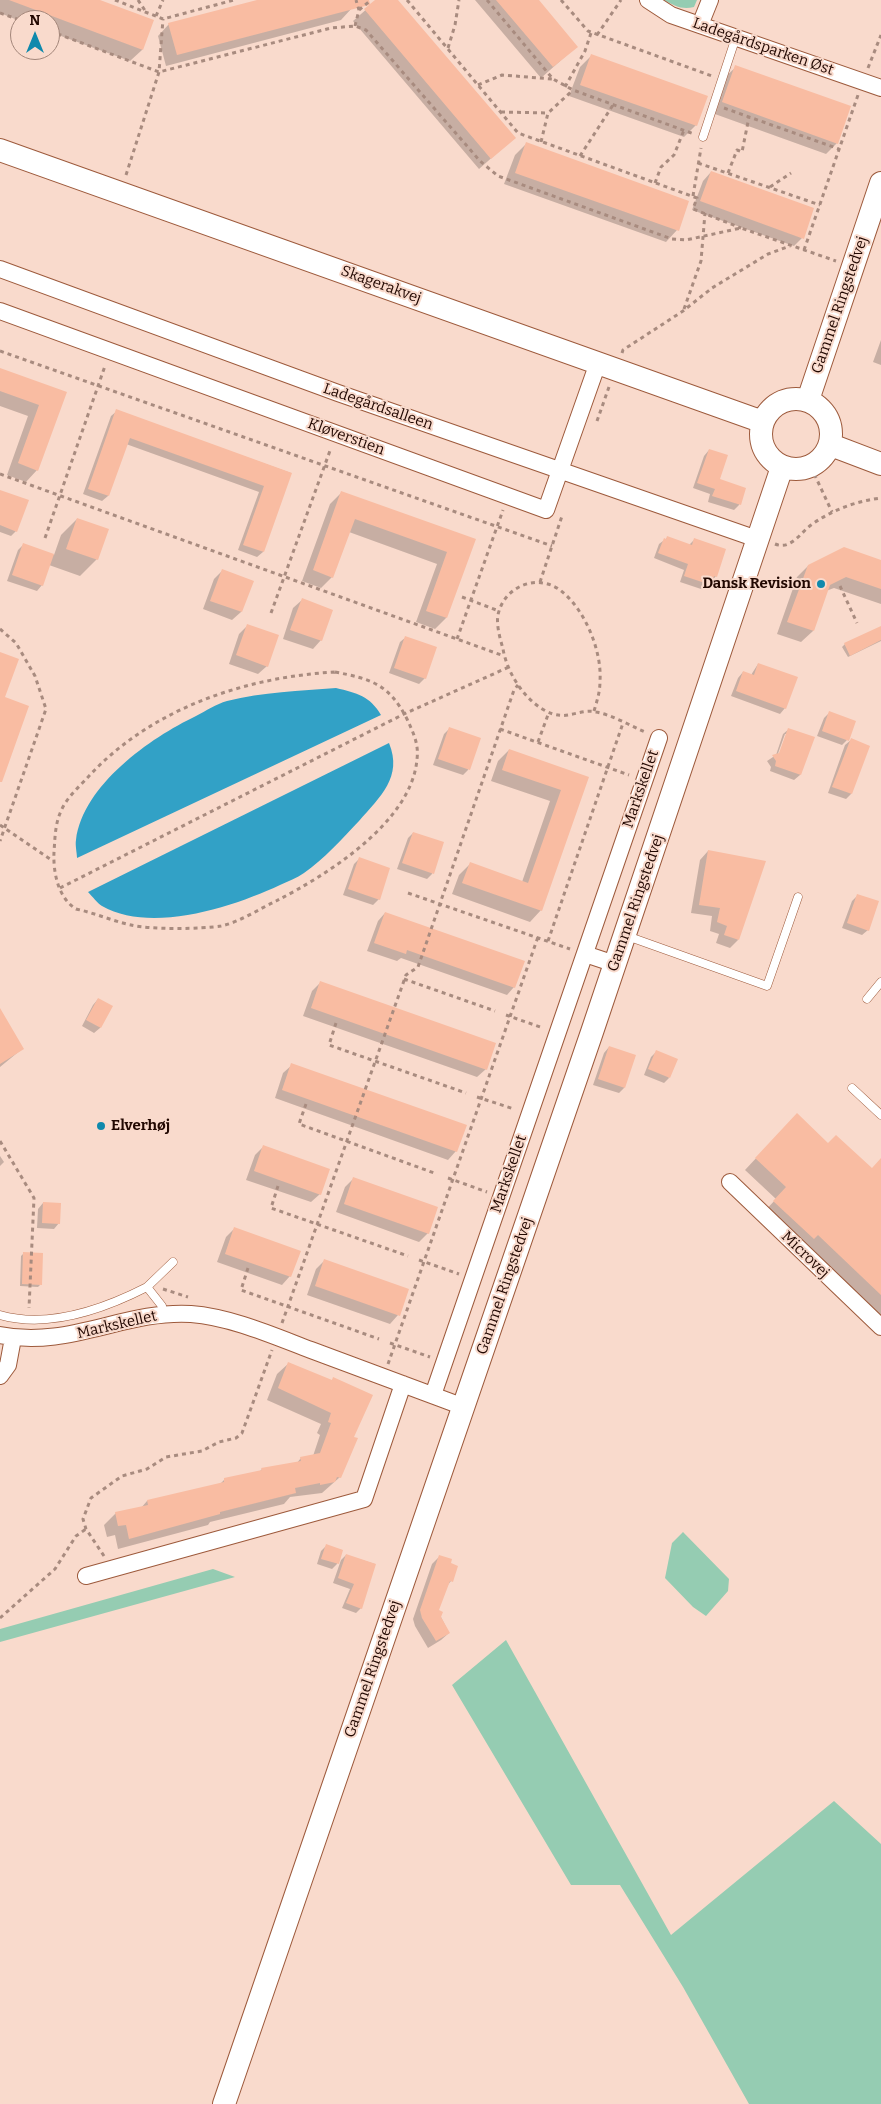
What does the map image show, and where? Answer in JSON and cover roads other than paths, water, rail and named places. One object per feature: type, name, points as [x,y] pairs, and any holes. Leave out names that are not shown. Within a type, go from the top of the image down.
[{"type":"street","name":"Ladegårdsparken Øst","points":[[648,0],[671,15],[881,88]]},
{"type":"street","points":[[700,25],[710,0]]},
{"type":"street","name":"Skagerakvej","points":[[0,150],[763,422]]},
{"type":"street","name":"Gammel Ringstedvej","points":[[808,400],[881,183]]},
{"type":"street","name":"Ladegårdsalleen","points":[[0,269],[338,394],[757,540]]},
{"type":"street","name":"Kløverstien","points":[[0,311],[546,510],[594,374],[608,366]]},
{"type":"street","points":[[794,398],[808,400],[820,407],[828,418],[832,431],[831,444],[823,458],[811,467],[796,470],[782,467],[771,459],[763,448],[760,435],[763,422],[770,410],[781,401],[794,398]]},
{"type":"street","points":[[831,444],[881,464]]},
{"type":"street","name":"Gammel Ringstedvej","points":[[224,2104],[625,935],[782,467]]},
{"type":"street","name":"Markskellet","points":[[433,1394],[659,738]]},
{"type":"street","points":[[585,954],[615,964]]},
{"type":"street","name":"Microvej","points":[[730,1182],[881,1327]]},
{"type":"street","name":"Markskellet","points":[[6,1337],[65,1337],[164,1314],[192,1314],[215,1318],[277,1337],[464,1407]]},
{"type":"street","points":[[0,1376],[8,1365],[6,1337]]},
{"type":"street","points":[[86,1576],[364,1499],[403,1384]]},
{"type":"lane","points":[[703,137],[736,37]]},
{"type":"lane","points":[[625,935],[767,986],[798,897]]},
{"type":"lane","points":[[867,999],[881,982]]},
{"type":"lane","points":[[852,1088],[881,1114]]},
{"type":"lane","points":[[0,1315],[28,1318],[76,1314],[102,1309],[147,1287],[173,1262]]},
{"type":"lane","points":[[147,1287],[162,1306],[164,1314]]},
{"type":"water","points":[[336,688],[367,699],[381,715],[77,858],[76,840],[81,820],[91,801],[105,782],[121,766],[159,737],[178,725],[227,701],[268,694]]},
{"type":"water","points":[[389,743],[393,755],[393,766],[387,786],[381,795],[333,848],[295,878],[239,902],[192,914],[167,917],[144,918],[122,914],[102,906],[88,892]]},
{"type":"place","name":"Dansk Revision","points":[[821,584]]},
{"type":"place","name":"Elverhøj","points":[[101,1126]]}]
